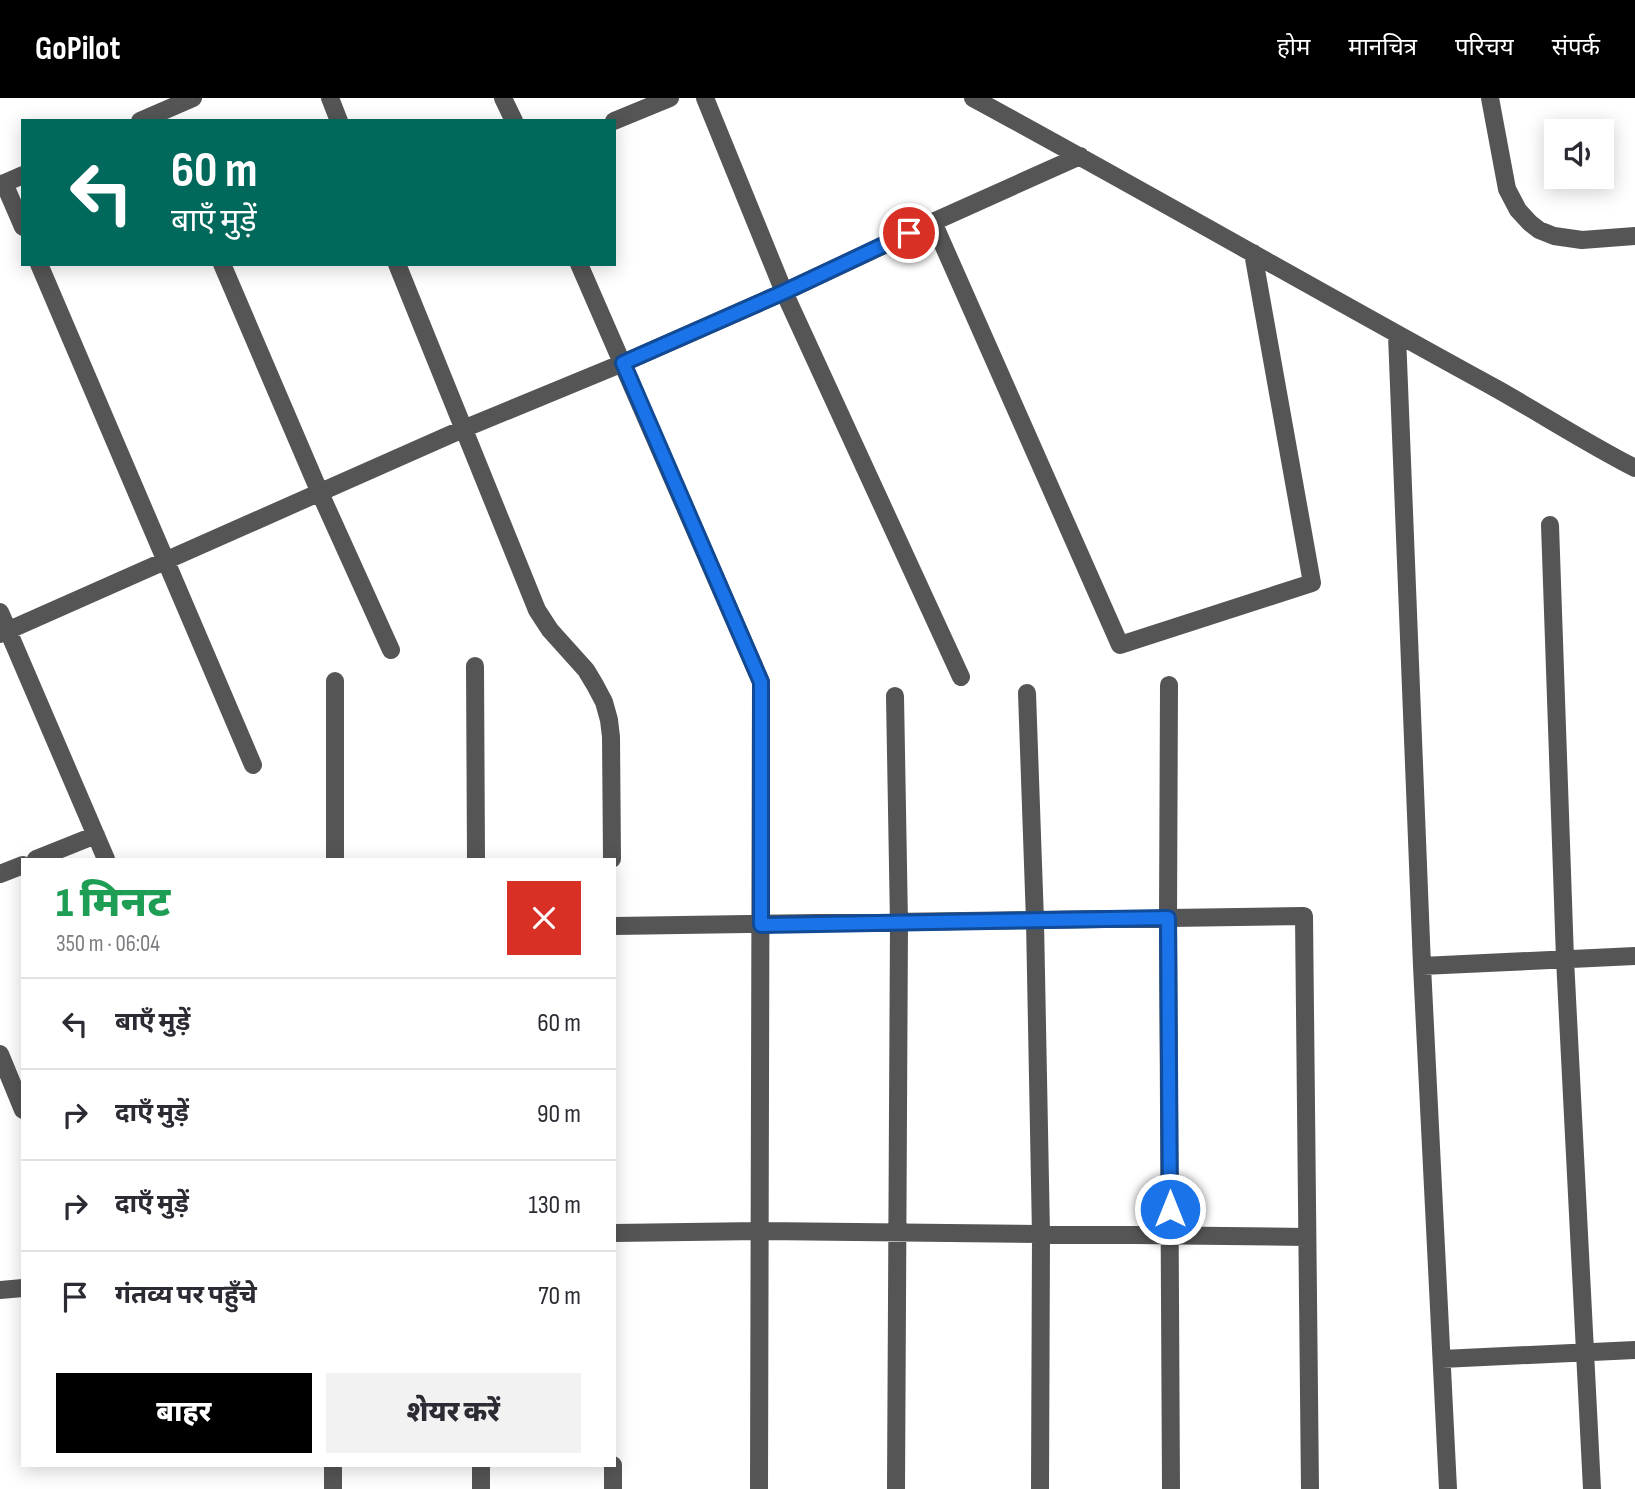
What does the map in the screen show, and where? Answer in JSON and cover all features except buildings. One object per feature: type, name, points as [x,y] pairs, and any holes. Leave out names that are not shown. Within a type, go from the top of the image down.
[{"type":"street","points":[[158,117],[193,98]]},
{"type":"street","points":[[330,98],[338,119]]},
{"type":"street","points":[[503,98],[513,119]]},
{"type":"street","points":[[616,120],[670,98]]},
{"type":"street","points":[[705,98],[784,292],[961,677]]},
{"type":"street","points":[[973,98],[1635,468]]},
{"type":"street","points":[[1490,98],[1507,189],[1518,210],[1530,223],[1554,236],[1582,240],[1635,236]]},
{"type":"street","points":[[4,632],[463,429],[623,363],[784,292],[1080,156]]},
{"type":"street","points":[[21,176],[2,184],[21,223]]},
{"type":"street","points":[[933,222],[1120,645],[1312,583],[1253,253]]},
{"type":"street","points":[[40,266],[253,765]]},
{"type":"street","points":[[223,266],[391,650]]},
{"type":"street","points":[[398,266],[537,610],[550,630],[586,670],[604,702],[611,737],[612,858]]},
{"type":"street","points":[[580,266],[761,682],[759,1489]]},
{"type":"street","points":[[1397,335],[1422,966],[1448,1489]]},
{"type":"street","points":[[1550,525],[1565,959],[1592,1489]]},
{"type":"street","points":[[0,612],[4,632],[106,858]]},
{"type":"street","points":[[475,666],[476,858]]},
{"type":"street","points":[[335,681],[335,858]]},
{"type":"street","points":[[1169,685],[1171,1489]]},
{"type":"street","points":[[1027,693],[1035,920],[1041,1234],[1040,1489]]},
{"type":"street","points":[[895,696],[898,923],[896,1489]]},
{"type":"street","points":[[38,858],[96,835]]},
{"type":"street","points":[[0,874],[21,866]]},
{"type":"street","points":[[616,926],[1304,916],[1310,1489]]},
{"type":"street","points":[[1422,966],[1635,956]]},
{"type":"street","points":[[0,1054],[21,1105]]},
{"type":"street","points":[[616,1233],[760,1231],[1307,1237]]},
{"type":"street","points":[[0,1290],[21,1288]]},
{"type":"street","points":[[1442,1359],[1635,1350]]},
{"type":"street","points":[[333,1467],[333,1489]]},
{"type":"street","points":[[481,1467],[481,1489]]},
{"type":"street","points":[[613,1467],[613,1489]]},
{"type":"route","points":[[909,233],[623,363],[761,682],[761,925],[1168,918],[1170,1209]]}]
